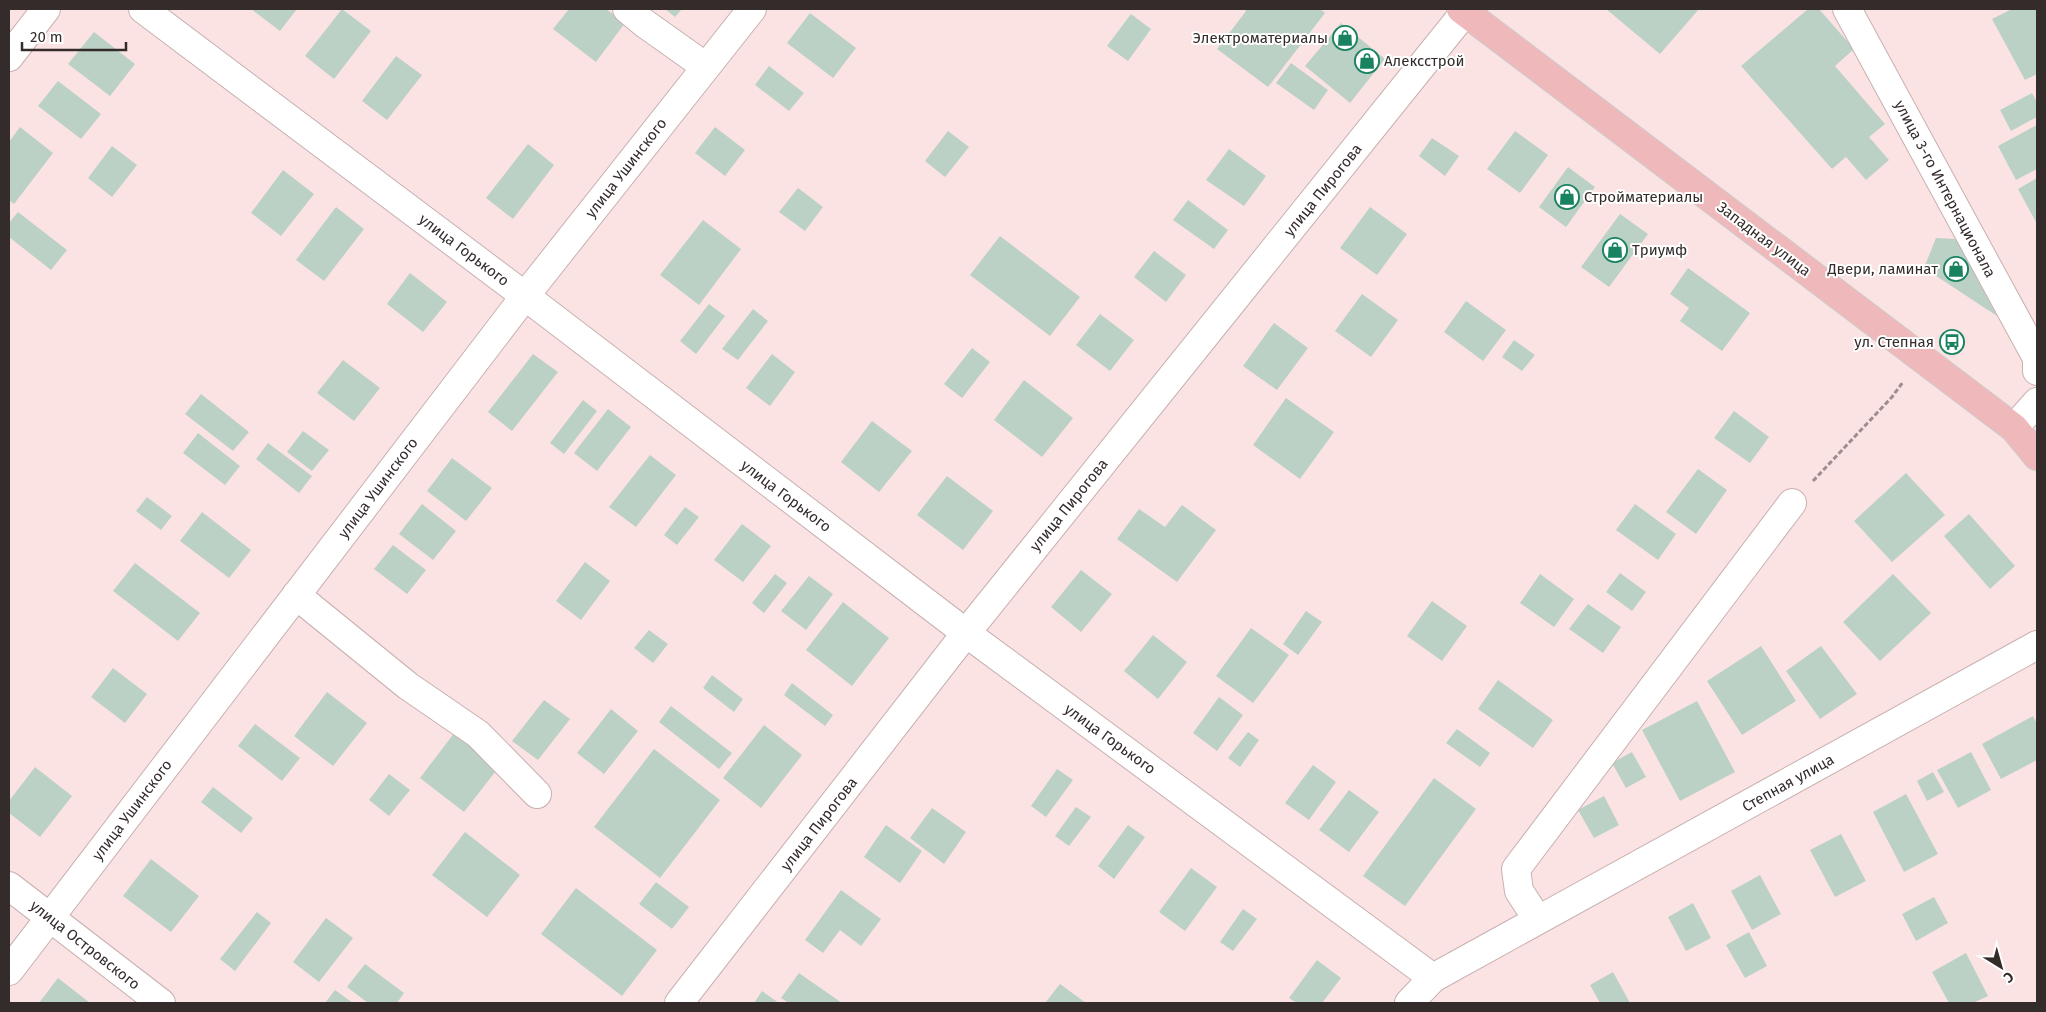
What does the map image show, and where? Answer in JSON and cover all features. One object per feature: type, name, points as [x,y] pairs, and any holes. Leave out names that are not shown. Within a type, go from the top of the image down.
[{"type":"main road","name":"Западная улица","points":[[1463,10],[2014,428],[2037,456]]},
{"type":"street","points":[[9,57],[46,9]]},
{"type":"street","name":"улица Горького","points":[[143,9],[525,296],[966,634],[1433,978]]},
{"type":"street","points":[[627,9],[706,67]]},
{"type":"street","name":"улица Ушинского","points":[[9,971],[525,296],[752,9]]},
{"type":"street","name":"улица 3-го Интернационала","points":[[1847,9],[2037,358],[2037,370]]},
{"type":"street","name":"улица Пирогова","points":[[679,1003],[966,634],[1463,10]]},
{"type":"street","points":[[2014,428],[2037,402]]},
{"type":"street","points":[[1538,920],[1518,890],[1516,869],[1792,503]]},
{"type":"street","points":[[296,595],[408,686],[478,734],[537,794]]},
{"type":"street","name":"Степная улица","points":[[1409,1003],[1433,978],[2037,645]]},
{"type":"street","name":"улица Островского","points":[[9,886],[161,1003]]},
{"type":"path","points":[[1792,503],[1892,397],[1920,357]]},
{"type":"building","points":[[251,9],[297,9],[280,31]]},
{"type":"building","points":[[342,9],[371,31],[334,79],[305,56]]},
{"type":"building","points":[[569,9],[606,9],[625,23],[596,62],[553,29]]},
{"type":"building","points":[[665,9],[682,9],[675,17]]},
{"type":"building","points":[[1243,9],[1320,9],[1325,13],[1268,87],[1217,49],[1246,11]]},
{"type":"building","points":[[1606,9],[1699,9],[1660,54]]},
{"type":"building","points":[[1808,9],[1819,9],[1854,49],[1835,66],[1885,124],[1869,137],[1889,160],[1866,180],[1846,157],[1832,169],[1741,66]]},
{"type":"building","points":[[2012,9],[2037,9],[2037,74],[2025,80],[1992,19]]},
{"type":"building","points":[[810,13],[856,48],[833,78],[787,43]]},
{"type":"building","points":[[1131,14],[1151,29],[1128,61],[1107,46]]},
{"type":"building","points":[[1341,23],[1385,59],[1350,103],[1305,66]]},
{"type":"building","points":[[94,32],[135,64],[110,96],[68,64]]},
{"type":"building","points":[[396,56],[422,75],[387,120],[362,101]]},
{"type":"building","points":[[1291,63],[1328,90],[1314,110],[1276,83]]},
{"type":"building","points":[[769,66],[804,93],[789,111],[755,85]]},
{"type":"building","points":[[58,81],[101,114],[81,139],[38,106]]},
{"type":"building","points":[[2032,93],[2037,102],[2037,117],[2011,131],[2000,110]]},
{"type":"building","points":[[2037,125],[2037,169],[2016,180],[1998,146]]},
{"type":"building","points":[[20,127],[53,153],[14,204],[9,200],[9,142]]},
{"type":"building","points":[[715,127],[745,150],[725,176],[695,153]]},
{"type":"building","points":[[948,131],[969,147],[945,177],[925,161]]},
{"type":"building","points":[[1515,131],[1548,155],[1520,193],[1487,169]]},
{"type":"building","points":[[1432,138],[1459,156],[1445,176],[1419,156]]},
{"type":"building","points":[[528,144],[554,165],[513,219],[486,198]]},
{"type":"building","points":[[112,146],[137,165],[112,197],[88,178]]},
{"type":"building","points":[[1229,149],[1266,176],[1244,206],[1206,180]]},
{"type":"building","points":[[1568,167],[1595,187],[1566,227],[1539,207]]},
{"type":"building","points":[[283,170],[314,194],[281,236],[251,213]]},
{"type":"building","points":[[2037,178],[2037,224],[2018,189]]},
{"type":"building","points":[[798,188],[823,207],[805,231],[779,212]]},
{"type":"building","points":[[1188,200],[1228,230],[1214,249],[1173,220]]},
{"type":"building","points":[[336,207],[364,229],[324,281],[296,260]]},
{"type":"building","points":[[1370,207],[1407,234],[1377,275],[1340,248]]},
{"type":"building","points":[[18,212],[67,250],[51,270],[9,237],[9,223]]},
{"type":"building","name":"Триумф","points":[[1620,214],[1648,234],[1609,287],[1581,267]]},
{"type":"building","points":[[703,220],[741,249],[699,305],[660,275]]},
{"type":"building","points":[[1000,236],[1080,297],[1050,336],[970,275]]},
{"type":"building","points":[[1936,238],[1956,239],[1997,316],[1924,268]]},
{"type":"building","points":[[1154,251],[1186,275],[1166,302],[1134,277]]},
{"type":"building","points":[[1688,268],[1750,313],[1722,351],[1680,321],[1689,308],[1670,294]]},
{"type":"building","points":[[410,273],[447,302],[423,332],[387,304]]},
{"type":"building","points":[[1362,294],[1398,320],[1371,357],[1335,331]]},
{"type":"building","points":[[1466,301],[1506,330],[1483,361],[1444,332]]},
{"type":"building","points":[[709,304],[725,316],[696,354],[680,341]]},
{"type":"building","points":[[753,309],[768,321],[738,360],[722,349]]},
{"type":"building","points":[[1100,314],[1134,340],[1110,371],[1076,345]]},
{"type":"building","points":[[1274,323],[1308,348],[1277,390],[1243,366]]},
{"type":"building","points":[[1514,340],[1535,355],[1522,371],[1502,357]]},
{"type":"building","points":[[972,348],[990,362],[962,398],[944,384]]},
{"type":"building","points":[[533,354],[558,372],[512,431],[488,412]]},
{"type":"building","points":[[772,354],[795,372],[770,406],[746,388]]},
{"type":"building","points":[[343,360],[380,388],[354,421],[317,393]]},
{"type":"building","points":[[1024,380],[1073,418],[1042,457],[994,420]]},
{"type":"building","points":[[201,394],[249,432],[233,451],[185,414]]},
{"type":"building","points":[[1286,398],[1334,432],[1300,479],[1253,445]]},
{"type":"building","points":[[583,400],[597,411],[564,454],[550,443]]},
{"type":"building","points":[[608,409],[631,427],[597,471],[574,453]]},
{"type":"building","points":[[1734,411],[1769,437],[1750,463],[1714,438]]},
{"type":"building","points":[[872,421],[912,451],[879,492],[841,462]]},
{"type":"building","points":[[303,431],[329,450],[312,471],[287,452]]},
{"type":"building","points":[[198,433],[240,466],[225,485],[183,453]]},
{"type":"building","points":[[268,443],[312,476],[299,493],[256,459]]},
{"type":"building","points":[[650,455],[676,475],[636,527],[609,507]]},
{"type":"building","points":[[452,458],[492,488],[466,521],[427,491]]},
{"type":"building","points":[[1698,469],[1727,490],[1696,534],[1666,512]]},
{"type":"building","points":[[1906,473],[1945,515],[1892,562],[1854,521]]},
{"type":"building","points":[[947,476],[993,511],[963,550],[917,515]]},
{"type":"building","points":[[147,497],[172,516],[161,530],[136,511]]},
{"type":"building","points":[[422,504],[456,531],[433,560],[399,534]]},
{"type":"building","points":[[1635,504],[1676,534],[1658,560],[1616,530]]},
{"type":"building","points":[[1182,505],[1216,530],[1177,582],[1117,539],[1139,509],[1165,527]]},
{"type":"building","points":[[685,507],[699,517],[677,545],[664,535]]},
{"type":"building","points":[[202,512],[251,550],[229,578],[180,541]]},
{"type":"building","points":[[1969,514],[2015,566],[1990,589],[1944,536]]},
{"type":"building","points":[[742,524],[771,546],[743,582],[714,560]]},
{"type":"building","points":[[393,545],[426,570],[407,594],[374,569]]},
{"type":"building","points":[[585,562],[610,581],[581,620],[556,601]]},
{"type":"building","points":[[135,563],[200,613],[178,641],[113,591]]},
{"type":"building","points":[[1081,570],[1112,594],[1081,632],[1051,607]]},
{"type":"building","points":[[1620,573],[1646,592],[1632,611],[1606,592]]},
{"type":"building","points":[[775,574],[787,583],[764,613],[752,603]]},
{"type":"building","points":[[1540,574],[1574,599],[1554,627],[1520,603]]},
{"type":"building","points":[[1893,574],[1931,613],[1880,661],[1843,622]]},
{"type":"building","points":[[809,576],[833,594],[806,630],[781,611]]},
{"type":"building","points":[[1432,601],[1467,626],[1442,661],[1407,636]]},
{"type":"building","points":[[843,602],[889,638],[852,686],[806,650]]},
{"type":"building","points":[[1588,604],[1621,627],[1603,653],[1569,629]]},
{"type":"building","points":[[1306,611],[1322,622],[1298,655],[1283,644]]},
{"type":"building","points":[[1251,628],[1289,655],[1253,703],[1216,676]]},
{"type":"building","points":[[649,630],[668,644],[653,663],[634,648]]},
{"type":"building","points":[[1153,635],[1187,662],[1158,699],[1124,671]]},
{"type":"building","points":[[1761,646],[1796,701],[1742,735],[1707,681]]},
{"type":"building","points":[[1821,646],[1857,694],[1820,719],[1786,671]]},
{"type":"building","points":[[113,668],[147,694],[125,723],[91,697]]},
{"type":"building","points":[[712,675],[743,699],[734,712],[703,688]]},
{"type":"building","points":[[1498,680],[1553,720],[1533,748],[1478,709]]},
{"type":"building","points":[[792,683],[833,715],[825,726],[784,695]]},
{"type":"building","points":[[327,692],[367,723],[333,766],[294,736]]},
{"type":"building","points":[[1219,697],[1243,715],[1217,751],[1193,733]]},
{"type":"building","points":[[544,700],[570,719],[538,760],[512,741]]},
{"type":"building","points":[[1697,701],[1735,772],[1680,801],[1642,730]]},
{"type":"building","points":[[671,706],[732,753],[719,769],[659,722]]},
{"type":"building","points":[[611,709],[638,731],[604,774],[577,753]]},
{"type":"building","points":[[2033,716],[2037,724],[2037,760],[2001,779],[1982,744]]},
{"type":"building","points":[[255,724],[300,758],[282,781],[238,746]]},
{"type":"building","points":[[764,725],[802,755],[761,808],[723,778]]},
{"type":"building","points":[[1457,729],[1490,753],[1480,767],[1446,743]]},
{"type":"building","points":[[455,732],[499,767],[464,812],[420,778]]},
{"type":"building","points":[[1248,732],[1259,740],[1240,767],[1228,758]]},
{"type":"building","points":[[654,749],[720,800],[660,878],[594,827]]},
{"type":"building","points":[[1632,752],[1646,777],[1626,788],[1612,763]]},
{"type":"building","points":[[1971,752],[1991,790],[1958,808],[1937,770]]},
{"type":"building","points":[[1313,765],[1336,782],[1309,820],[1285,803]]},
{"type":"building","points":[[35,767],[72,796],[40,837],[9,813],[9,801]]},
{"type":"building","points":[[1057,769],[1073,780],[1046,817],[1031,806]]},
{"type":"building","points":[[1933,772],[1944,792],[1927,801],[1917,781]]},
{"type":"building","points":[[389,774],[410,790],[389,816],[369,800]]},
{"type":"building","points":[[1434,778],[1476,809],[1405,906],[1363,876]]},
{"type":"building","points":[[213,787],[253,818],[241,833],[201,802]]},
{"type":"building","points":[[1349,790],[1379,812],[1349,852],[1319,830]]},
{"type":"building","points":[[1906,794],[1938,854],[1904,872],[1873,812]]},
{"type":"building","points":[[1604,796],[1619,825],[1594,838],[1578,810]]},
{"type":"building","points":[[1076,807],[1091,817],[1069,846],[1055,836]]},
{"type":"building","points":[[932,808],[966,832],[944,864],[910,838]]},
{"type":"building","points":[[886,825],[922,851],[900,883],[864,857]]},
{"type":"building","points":[[1128,825],[1145,837],[1114,879],[1098,866]]},
{"type":"building","points":[[465,832],[520,875],[487,917],[432,875]]},
{"type":"building","points":[[1841,834],[1866,881],[1835,897],[1810,850]]},
{"type":"building","points":[[151,859],[199,896],[171,932],[123,896]]},
{"type":"building","points":[[1191,868],[1217,887],[1185,931],[1159,912]]},
{"type":"building","points":[[1760,875],[1781,914],[1752,930],[1731,891]]},
{"type":"building","points":[[656,882],[689,907],[672,929],[639,904]]},
{"type":"building","points":[[576,888],[657,950],[622,996],[541,934]]},
{"type":"building","points":[[841,890],[881,919],[861,946],[840,930],[823,953],[805,940]]},
{"type":"building","points":[[1934,897],[1948,923],[1916,941],[1902,914]]},
{"type":"building","points":[[1693,903],[1711,938],[1686,951],[1668,917]]},
{"type":"building","points":[[1243,909],[1257,919],[1233,951],[1220,942]]},
{"type":"building","points":[[257,912],[271,923],[235,971],[220,959]]},
{"type":"building","points":[[326,918],[353,938],[319,982],[293,962]]},
{"type":"building","points":[[1749,932],[1767,966],[1745,978],[1726,945]]},
{"type":"building","points":[[1966,953],[1988,996],[1973,1003],[1949,1003],[1932,972]]},
{"type":"building","points":[[1317,960],[1341,978],[1322,1003],[1297,1003],[1289,998]]},
{"type":"building","points":[[365,964],[404,993],[397,1003],[368,1003],[347,987]]},
{"type":"building","points":[[1613,972],[1630,1003],[1600,1003],[1590,985]]},
{"type":"building","points":[[799,973],[842,1003],[789,1003],[781,998]]},
{"type":"building","points":[[58,978],[90,1003],[39,1003]]},
{"type":"building","points":[[1060,984],[1086,1003],[1045,1003]]},
{"type":"building","points":[[335,990],[353,1003],[325,1003]]},
{"type":"building","points":[[762,991],[779,1003],[754,1003]]},
{"type":"place","name":"Электроматериалы","points":[[1345,38]]},
{"type":"place","name":"Алексстрой","points":[[1367,61]]},
{"type":"place","name":"Стройматериалы","points":[[1567,197]]},
{"type":"place","name":"Триумф","points":[[1615,250]]},
{"type":"place","name":"Двери, ламинат","points":[[1956,269]]},
{"type":"place","name":"ул. Степная","points":[[1952,342]]}]
